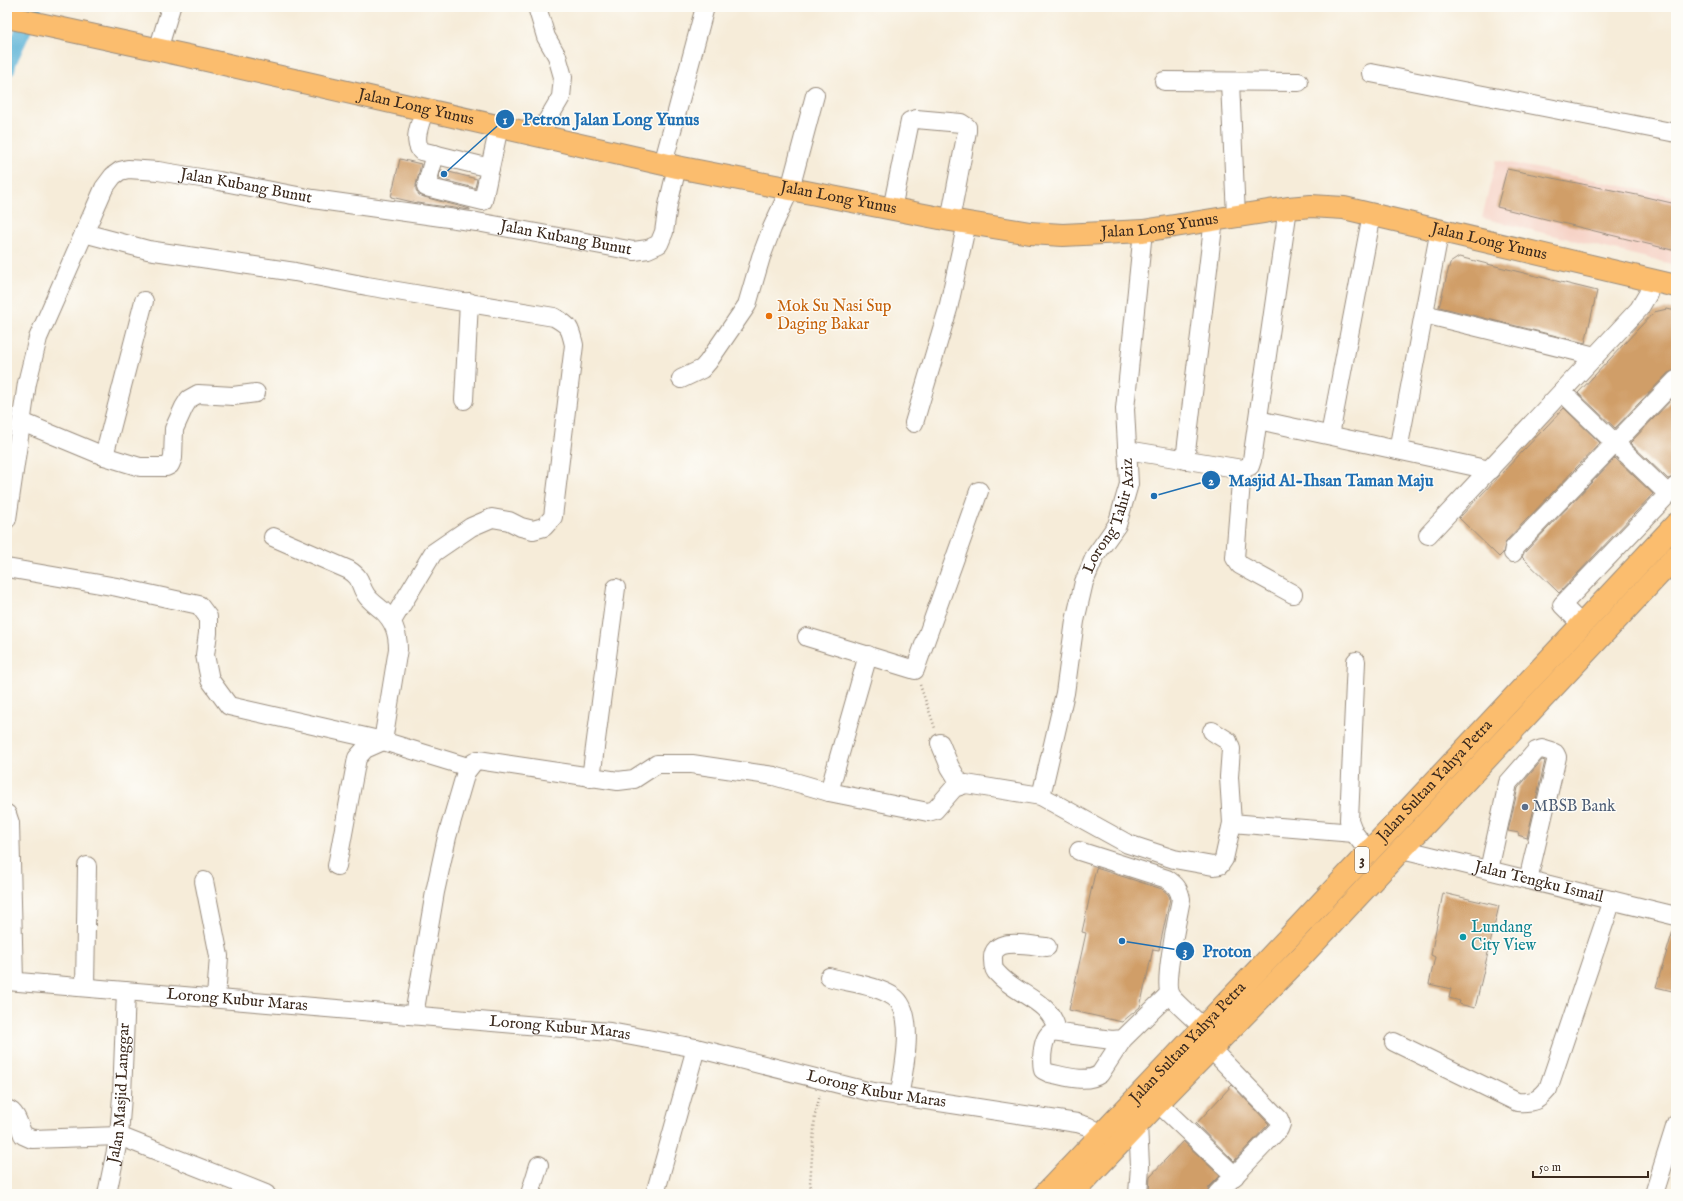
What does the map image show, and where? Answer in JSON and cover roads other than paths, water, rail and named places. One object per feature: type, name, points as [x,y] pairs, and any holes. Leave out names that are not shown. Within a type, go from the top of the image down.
[{"type":"main road","name":"Jalan Long Yunus","points":[[8,17],[670,166],[892,209],[1030,233],[1063,235],[1143,231],[1288,208],[1311,206],[1344,208],[1440,229],[1676,286]]},
{"type":"main road","name":"Jalan Sultan Yahya Petra","points":[[1045,1194],[1369,852],[1676,524]]},
{"type":"main road","name":"Jalan Sultan Yahya Petra","points":[[1072,1194],[1158,1103],[1300,958],[1676,556]]},
{"type":"street","points":[[158,50],[171,7]]},
{"type":"street","points":[[537,7],[546,37],[557,56],[563,77],[561,97],[538,136]]},
{"type":"street","points":[[670,166],[705,7]]},
{"type":"street","points":[[1371,73],[1676,133]]},
{"type":"street","points":[[1164,81],[1299,82]]},
{"type":"street","points":[[1230,82],[1236,216]]},
{"type":"street","points":[[681,379],[702,369],[747,306],[772,228],[790,189],[815,95]]},
{"type":"street","points":[[424,110],[417,138],[417,146],[421,151],[490,168]]},
{"type":"street","points":[[892,209],[910,121],[916,119],[961,123],[967,127],[948,309],[914,423]]},
{"type":"street","points":[[434,154],[426,187],[483,201],[499,127]]},
{"type":"street","name":"Jalan Kubang Bunut","points":[[7,520],[27,383],[38,338],[104,188],[113,176],[120,170],[128,169],[158,171],[313,199],[477,222],[634,251],[648,249],[659,244],[664,232],[668,205],[670,166]]},
{"type":"street","points":[[1127,450],[1242,469],[1247,468],[1251,463],[1288,208]]},
{"type":"street","points":[[1330,435],[1372,214]]},
{"type":"street","points":[[1185,460],[1214,219]]},
{"type":"street","points":[[1398,450],[1440,229]]},
{"type":"street","name":"Lorong Tahir Aziz","points":[[1040,796],[1065,693],[1074,621],[1084,582],[1095,556],[1116,525],[1128,488],[1125,409],[1143,231]]},
{"type":"street","points":[[84,233],[148,250],[294,272],[367,286],[554,317],[566,324],[571,332],[574,345],[553,518],[544,527],[533,530],[521,527],[509,521],[492,518],[471,527],[433,553],[392,621]]},
{"type":"street","points":[[1428,535],[1639,308],[1648,294],[1651,280]]},
{"type":"street","points":[[104,456],[144,301]]},
{"type":"street","points":[[464,400],[469,302]]},
{"type":"street","points":[[1424,314],[1595,356]]},
{"type":"street","points":[[1513,553],[1514,548],[1676,380]]},
{"type":"street","points":[[1562,392],[1615,443],[1672,490],[1562,606],[1582,625]]},
{"type":"street","points":[[22,422],[104,456],[140,467],[166,467],[170,465],[173,458],[174,429],[189,399],[198,394],[233,396],[256,393]]},
{"type":"street","points":[[1258,420],[1490,470]]},
{"type":"street","points":[[1242,469],[1235,558],[1240,565],[1293,594]]},
{"type":"street","points":[[807,637],[915,670],[979,491]]},
{"type":"street","points":[[273,537],[358,575],[365,593],[372,602],[392,621],[398,635],[398,649],[383,741]]},
{"type":"street","points":[[7,568],[117,587],[199,605],[208,617],[208,633],[205,655],[210,680],[229,706],[383,741],[468,767]]},
{"type":"street","points":[[591,778],[616,588]]},
{"type":"street","points":[[829,792],[868,656]]},
{"type":"street","points":[[1356,661],[1349,820],[1354,833],[1369,852]]},
{"type":"street","points":[[414,1015],[435,892],[447,836],[468,767],[472,762],[484,760],[591,778],[618,781],[634,779],[657,764],[692,764],[774,776],[829,792],[932,812],[954,788],[960,785],[971,784],[1040,796],[1128,844],[1174,860],[1213,866],[1220,865],[1224,859],[1232,823],[1229,777],[1231,749],[1228,741],[1212,731]]},
{"type":"street","points":[[337,866],[357,758],[364,749],[383,741]]},
{"type":"street","points":[[940,743],[950,768],[960,785]]},
{"type":"street","points":[[1489,870],[1508,783],[1536,751],[1542,749],[1555,753],[1557,757],[1528,880]]},
{"type":"street","points":[[7,814],[10,823],[11,981]]},
{"type":"street","points":[[1232,823],[1354,833]]},
{"type":"street","name":"Jalan Tengku Ismail","points":[[1402,848],[1676,916]]},
{"type":"street","points":[[1079,851],[1167,879],[1175,884],[1180,891],[1181,899],[1169,969],[1169,994],[1203,1028]]},
{"type":"street","points":[[85,987],[87,866]]},
{"type":"street","points":[[204,882],[219,956],[216,998]]},
{"type":"street","points":[[1394,1042],[1518,1102],[1529,1103],[1541,1098],[1548,1089],[1612,900]]},
{"type":"street","points":[[1047,947],[1006,944],[998,948],[992,956],[993,966],[996,974],[1003,980],[1051,1014],[1056,1023],[1057,1032]]},
{"type":"street","points":[[829,977],[883,991],[895,998],[902,1008],[906,1038],[906,1056],[899,1097]]},
{"type":"street","name":"Lorong Kubur Maras","points":[[11,981],[610,1032],[696,1048],[823,1081],[899,1097],[1077,1123],[1087,1126],[1102,1134]]},
{"type":"street","name":"Jalan Masjid Langgar","points":[[107,1194],[118,1136],[122,1096],[126,991]]},
{"type":"street","points":[[1123,1039],[1112,1040],[1052,1032],[1047,1034],[1045,1038],[1042,1064],[1043,1070],[1049,1073],[1088,1079],[1094,1078],[1100,1074],[1123,1039],[1169,994]]},
{"type":"street","points":[[655,1194],[696,1048]]},
{"type":"street","points":[[1211,1049],[1280,1121],[1279,1129],[1217,1194]]},
{"type":"street","points":[[1158,1103],[1234,1176]]},
{"type":"street","points":[[7,1109],[10,1109],[15,1116],[23,1135],[32,1138],[118,1136],[266,1194]]},
{"type":"street","points":[[1138,1124],[1140,1166],[1138,1194]]},
{"type":"street","points":[[1654,1194],[1676,1124]]},
{"type":"street","points":[[530,1194],[539,1165]]},
{"type":"waterway","points":[[7,69],[9,61],[34,7]]},
{"type":"place","name":"Petron Jalan Long Yunus","points":[[444,174]]},
{"type":"place","name":"Mok Su Nasi Sup Daging Bakar","points":[[769,316]]},
{"type":"place","name":"Masjid Al-Ihsan Taman Maju","points":[[1154,496]]},
{"type":"place","name":"MBSB Bank","points":[[1525,807]]},
{"type":"place","name":"Lundang City View","points":[[1463,937]]},
{"type":"place","name":"Proton","points":[[1122,941]]}]
